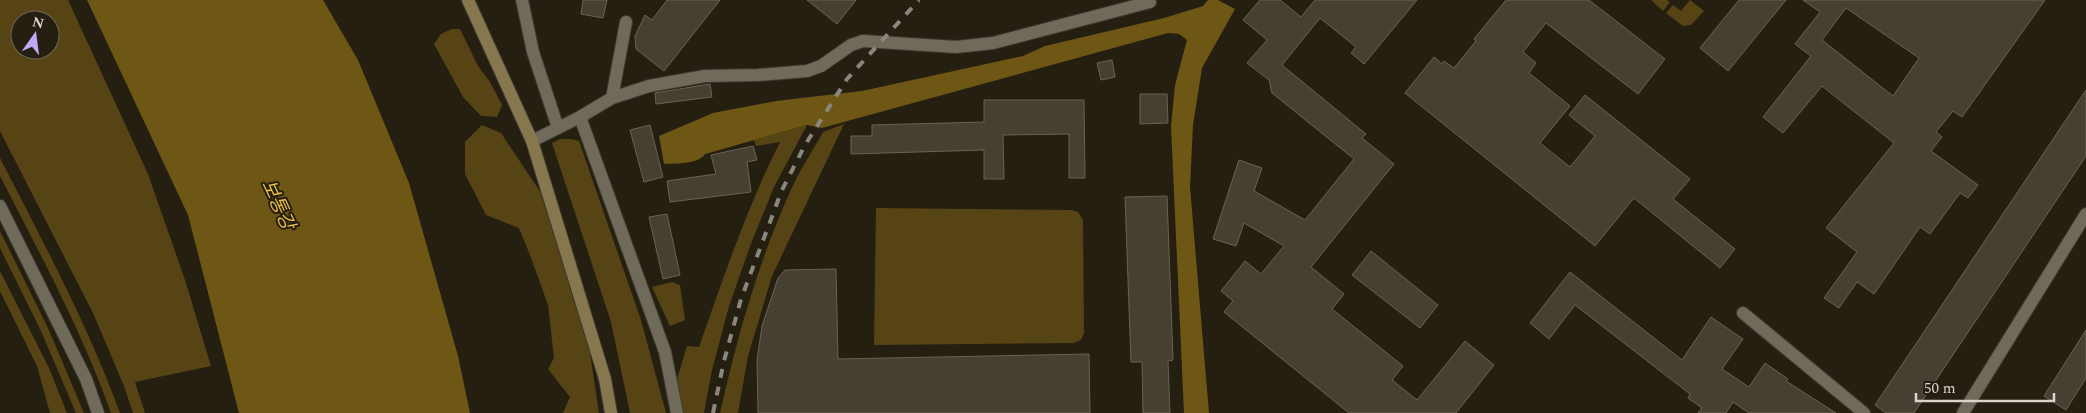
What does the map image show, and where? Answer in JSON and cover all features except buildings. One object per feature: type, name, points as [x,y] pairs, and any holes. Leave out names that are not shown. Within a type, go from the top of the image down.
[{"type":"main road","points":[[468,0],[532,142],[605,379],[611,413]]},
{"type":"street","points":[[522,0],[533,52],[558,128]]},
{"type":"street","points":[[532,142],[612,98],[649,86],[705,76],[758,75],[807,71],[821,66],[851,45],[863,41],[956,47],[993,43],[1128,10],[1150,2]]},
{"type":"street","points":[[612,98],[626,22]]},
{"type":"street","points":[[580,117],[665,352],[677,413]]},
{"type":"street","points":[[0,206],[86,379],[98,413]]},
{"type":"street","points":[[1963,413],[2086,214]]},
{"type":"street","points":[[1743,313],[1864,413]]},
{"type":"shaded area","points":[[0,0],[68,0],[148,174],[185,280],[211,366],[135,382],[145,413],[133,413],[124,386],[93,313],[0,131]]},
{"type":"shaded area","points":[[1651,0],[1666,0],[1670,2],[1663,11]]},
{"type":"shaded area","points":[[1690,0],[1704,11],[1691,25],[1683,26],[1666,13],[1673,5],[1681,11]]},
{"type":"shaded area","points":[[452,29],[460,29],[478,66],[490,82],[502,105],[497,117],[481,116],[463,97],[434,44],[441,34]]},
{"type":"shaded area","points":[[844,124],[772,276],[748,356],[738,413],[720,413],[749,301],[768,246],[790,192],[823,132]]},
{"type":"shaded area","points":[[482,125],[501,133],[541,193],[590,353],[599,413],[563,413],[570,397],[548,369],[554,358],[548,305],[519,228],[486,215],[465,174],[465,142]]},
{"type":"shaded area","points":[[807,125],[774,187],[752,241],[729,306],[712,370],[704,413],[683,413],[676,382],[687,346],[699,347],[746,218],[780,142],[756,146],[754,140]]},
{"type":"shaded area","points":[[560,139],[579,141],[641,320],[666,413],[630,413],[611,322],[552,143]]},
{"type":"shaded area","points":[[0,158],[79,316],[120,413],[111,413],[100,382],[74,323],[0,176]]},
{"type":"shaded area","points":[[876,208],[1071,210],[1078,212],[1083,220],[1084,333],[1081,340],[1074,343],[874,345]]},
{"type":"shaded area","points":[[0,231],[48,328],[84,413],[76,413],[41,331],[0,248]]},
{"type":"shaded area","points":[[0,271],[49,368],[67,413],[50,413],[37,366],[0,291]]},
{"type":"shaded area","points":[[672,282],[680,285],[685,320],[670,326],[652,287]]},
{"type":"water","name":"보통강","points":[[87,0],[323,0],[358,60],[409,183],[458,356],[470,413],[239,413],[188,215]]},
{"type":"water","points":[[1208,0],[1218,0],[1235,9],[1202,68],[1193,125],[1190,187],[1209,413],[1184,413],[1171,126],[1175,85],[1187,40],[1179,34],[1168,33],[822,128],[807,125],[705,154],[692,162],[664,164],[659,136],[713,113],[776,101],[862,91],[1023,56],[1045,46],[1164,18],[1203,6]]},
{"type":"railway","points":[[713,413],[724,361],[741,299],[782,190],[805,145],[847,79],[919,0]]}]
